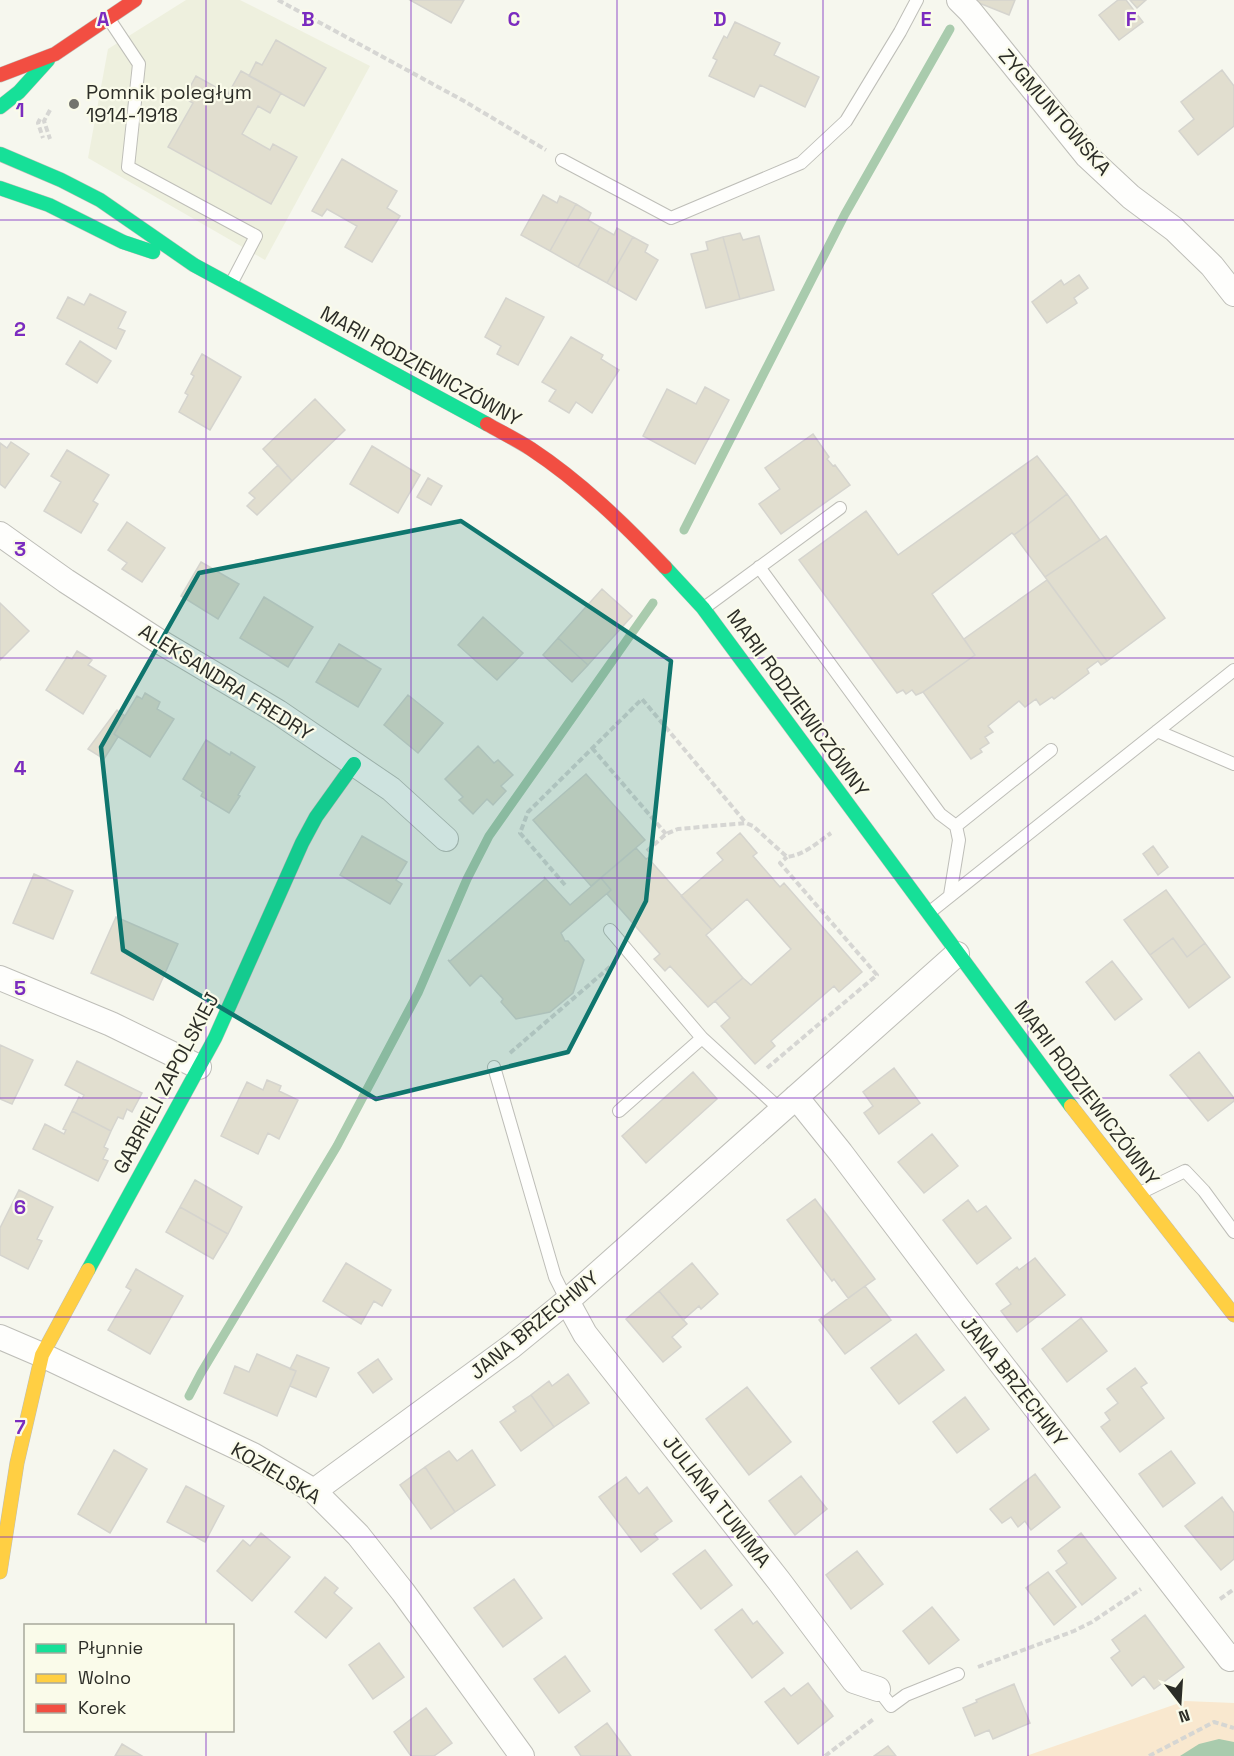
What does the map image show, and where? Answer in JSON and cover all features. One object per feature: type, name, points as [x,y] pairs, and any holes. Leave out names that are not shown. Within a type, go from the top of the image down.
[{"type":"street","points":[[0,75],[55,54],[135,0]]},
{"type":"street","name":"ZYGMUNTOWSKA","points":[[959,0],[1087,156],[1131,197],[1174,229],[1212,266],[1234,294]]},
{"type":"street","points":[[0,106],[19,92],[55,54]]},
{"type":"street","name":"MARII RODZIEWICZÓWNY","points":[[0,154],[61,180],[100,200],[194,265],[530,448],[602,504],[654,554],[703,608],[957,954],[1234,1315]]},
{"type":"street","name":"MARII RODZIEWICZÓWNY","points":[[0,188],[49,205],[123,242],[194,265]]},
{"type":"street","name":"ALEKSANDRA FREDRY","points":[[0,534],[148,634],[278,712],[391,789],[446,839]]},
{"type":"street","name":"GABRIELI ZAPOLSKIEJ","points":[[0,1572],[27,1407],[42,1355],[215,1038],[297,853],[316,817],[354,764]]},
{"type":"street","name":"JANA BRZECHWY","points":[[314,1491],[512,1346],[567,1301],[957,954]]},
{"type":"street","points":[[0,978],[111,1024],[199,1067]]},
{"type":"street","name":"JANA BRZECHWY","points":[[789,1104],[841,1153],[1230,1659],[1234,1656]]},
{"type":"street","name":"JULIANA TUWIMA","points":[[567,1301],[585,1334],[854,1680],[884,1697]]},
{"type":"street","name":"KOZIELSKA","points":[[0,1338],[42,1355],[253,1455],[314,1491],[358,1535],[403,1592],[522,1756]]},
{"type":"lane","points":[[562,160],[671,218],[801,163],[846,121],[900,32],[916,0]]},
{"type":"lane","points":[[109,18],[139,64],[128,167],[256,236],[230,285]]},
{"type":"lane","points":[[703,608],[840,508]]},
{"type":"lane","points":[[759,567],[940,814],[956,826],[959,840],[950,895]]},
{"type":"lane","points":[[928,913],[1234,670]]},
{"type":"lane","points":[[1157,731],[1234,764]]},
{"type":"lane","points":[[956,826],[1051,750]]},
{"type":"lane","points":[[610,930],[702,1038],[751,1082],[789,1104]]},
{"type":"lane","points":[[619,1111],[702,1038]]},
{"type":"lane","points":[[494,1067],[555,1277],[567,1301]]},
{"type":"lane","points":[[1139,1193],[1185,1171],[1204,1191],[1234,1232]]},
{"type":"lane","points":[[884,1697],[906,1695],[958,1674]]},
{"type":"path","points":[[278,0],[464,100],[562,160]]},
{"type":"path","points":[[43,141],[38,123],[52,103],[44,122],[51,143]]},
{"type":"path","points":[[566,885],[520,833],[528,812],[642,699],[746,823],[753,826],[787,857]]},
{"type":"path","points":[[592,748],[666,834]]},
{"type":"path","points":[[751,1082],[877,975],[780,863],[787,857],[796,856],[809,849],[855,814]]},
{"type":"path","points":[[647,850],[666,834],[678,829],[746,823]]},
{"type":"path","points":[[494,1067],[628,951]]},
{"type":"path","points":[[958,1674],[1074,1631],[1092,1622],[1164,1573]]},
{"type":"path","points":[[825,1756],[884,1697]]},
{"type":"path","points":[[1149,1756],[1214,1722],[1234,1728]]},
{"type":"highlighted area","points":[[461,521],[671,661],[646,901],[568,1052],[376,1099],[123,950],[101,747],[199,573]]},
{"type":"shaded area","points":[[186,0],[240,0],[370,66],[265,260],[88,158],[108,49]]},
{"type":"shaded area","points":[[1185,1701],[1234,1703],[1234,1756],[1026,1756]]},
{"type":"shaded area","points":[[1219,1739],[1234,1742],[1234,1756],[1180,1756],[1199,1744]]},
{"type":"building","points":[[410,0],[464,0],[451,23]]},
{"type":"building","points":[[975,0],[1015,0],[1009,15]]},
{"type":"building","points":[[1118,0],[1126,0],[1143,22],[1119,40],[1099,15]]},
{"type":"building","points":[[1130,0],[1146,0],[1137,8]]},
{"type":"building","points":[[735,22],[780,43],[774,55],[819,77],[805,107],[760,85],[754,97],[709,76],[717,60],[713,58],[724,36],[727,38]]},
{"type":"building","points":[[276,40],[326,68],[304,106],[249,76],[256,62],[262,65]]},
{"type":"building","points":[[1222,70],[1234,86],[1234,126],[1198,155],[1179,131],[1194,119],[1181,102]]},
{"type":"building","points":[[241,71],[281,93],[270,113],[258,106],[242,134],[270,150],[273,144],[297,157],[271,204],[168,147],[193,103],[184,98],[196,76],[228,94]]},
{"type":"building","points":[[342,159],[397,191],[387,208],[400,216],[372,262],[345,247],[357,226],[327,209],[322,216],[312,211]]},
{"type":"building","points":[[543,195],[557,203],[560,196],[576,204],[550,251],[521,235]]},
{"type":"building","points":[[576,204],[591,213],[588,220],[600,227],[578,267],[550,251]]},
{"type":"building","points":[[600,227],[614,235],[617,228],[633,237],[607,283],[578,267]]},
{"type":"building","points":[[740,233],[743,240],[759,236],[774,290],[740,299],[723,237]]},
{"type":"building","points":[[633,237],[648,245],[645,252],[658,260],[636,300],[607,283]]},
{"type":"building","points":[[723,237],[740,299],[706,308],[691,254],[708,250],[706,242]]},
{"type":"building","points":[[1079,275],[1088,288],[1074,298],[1077,303],[1047,323],[1032,302],[1061,280],[1064,285]]},
{"type":"building","points":[[90,294],[126,312],[118,328],[125,331],[116,349],[57,318],[68,297],[84,305]]},
{"type":"building","points":[[506,298],[544,317],[518,365],[497,354],[501,346],[485,337]]},
{"type":"building","points":[[571,337],[603,355],[601,359],[619,370],[592,413],[576,402],[569,413],[549,401],[556,390],[542,382]]},
{"type":"building","points":[[80,341],[111,361],[97,383],[66,364]]},
{"type":"building","points":[[202,354],[241,377],[210,430],[179,412],[194,376],[191,374]]},
{"type":"building","points":[[705,387],[729,400],[695,464],[643,436],[667,389],[696,404]]},
{"type":"building","points":[[315,399],[345,430],[292,481],[263,449]]},
{"type":"building","points":[[813,434],[829,457],[827,459],[833,466],[835,465],[850,485],[781,534],[759,504],[780,489],[765,468]]},
{"type":"building","points":[[11,442],[29,454],[5,488],[0,484],[0,443],[7,448]]},
{"type":"building","points":[[372,446],[420,475],[398,513],[350,484]]},
{"type":"building","points":[[67,450],[109,475],[93,501],[98,504],[81,533],[44,511],[61,482],[51,476]]},
{"type":"building","points":[[1037,456],[1067,494],[932,594],[975,655],[923,692],[916,695],[912,690],[906,694],[903,690],[897,693],[799,560],[866,511],[898,555]]},
{"type":"building","points":[[278,465],[292,481],[257,515],[247,506],[255,498],[249,493]]},
{"type":"building","points":[[428,478],[442,486],[431,505],[417,497]]},
{"type":"building","points":[[1067,494],[1100,540],[1045,577],[1014,535]]},
{"type":"building","points":[[127,522],[165,548],[142,582],[122,569],[127,563],[108,550]]},
{"type":"building","points":[[1106,536],[1165,618],[1107,661],[1045,577]]},
{"type":"building","points":[[201,562],[239,584],[218,619],[181,596]]},
{"type":"building","points":[[1047,580],[1107,661],[1101,665],[1098,661],[1087,669],[1089,673],[1054,699],[1052,697],[1040,705],[1036,699],[1025,707],[1019,701],[988,726],[993,732],[985,737],[989,743],[980,749],[982,752],[971,759],[923,692],[975,655],[964,639]]},
{"type":"building","points":[[602,589],[632,616],[588,665],[558,638]]},
{"type":"building","points":[[264,597],[313,627],[288,667],[240,638]]},
{"type":"building","points":[[0,603],[29,631],[0,660]]},
{"type":"building","points":[[483,617],[523,653],[497,680],[458,645]]},
{"type":"building","points":[[558,638],[588,665],[572,682],[543,655]]},
{"type":"building","points":[[339,644],[381,669],[358,707],[316,682]]},
{"type":"building","points":[[77,651],[92,660],[88,665],[106,676],[83,714],[46,690],[67,657],[72,659]]},
{"type":"building","points":[[145,693],[160,702],[157,709],[174,719],[150,757],[114,734],[137,696],[142,699]]},
{"type":"building","points":[[408,695],[443,723],[418,753],[384,725]]},
{"type":"building","points":[[117,710],[125,716],[114,734],[118,737],[104,759],[88,749]]},
{"type":"building","points":[[206,740],[255,767],[229,813],[201,796],[203,792],[183,779]]},
{"type":"building","points":[[478,746],[494,763],[498,760],[513,775],[501,786],[506,791],[493,805],[487,799],[473,814],[459,800],[463,797],[445,779]]},
{"type":"building","points":[[586,774],[645,840],[591,886],[533,820]]},
{"type":"building","points":[[740,833],[757,853],[753,856],[780,887],[784,883],[862,972],[839,992],[834,986],[771,1041],[775,1046],[755,1064],[721,1026],[730,1018],[715,1001],[743,978],[751,985],[791,949],[747,899],[712,930],[681,896],[723,860],[717,853]]},
{"type":"building","points":[[362,836],[407,862],[396,880],[402,884],[390,904],[340,875]]},
{"type":"building","points":[[1153,846],[1168,867],[1158,875],[1143,854]]},
{"type":"building","points":[[636,848],[646,859],[648,858],[712,930],[706,935],[743,978],[708,1007],[670,966],[665,971],[654,959],[660,954],[607,894],[611,890],[601,878]]},
{"type":"building","points":[[34,874],[73,891],[53,939],[13,923]]},
{"type":"building","points":[[544,877],[570,905],[601,878],[611,890],[561,933],[565,941],[568,941],[584,960],[573,993],[550,1012],[516,1019],[501,1002],[503,999],[481,975],[470,986],[448,960],[450,961],[545,879]]},
{"type":"building","points":[[1166,890],[1205,943],[1187,957],[1173,938],[1150,955],[1124,920]]},
{"type":"building","points":[[116,917],[178,944],[153,1000],[91,973]]},
{"type":"building","points":[[1173,938],[1187,957],[1205,943],[1230,977],[1189,1008],[1150,955]]},
{"type":"building","points":[[1112,961],[1142,999],[1115,1020],[1086,982]]},
{"type":"building","points":[[0,1045],[33,1060],[12,1104],[0,1099]]},
{"type":"building","points":[[1199,1052],[1234,1098],[1234,1101],[1208,1121],[1170,1075]]},
{"type":"building","points":[[77,1061],[142,1093],[132,1112],[127,1109],[123,1119],[118,1117],[111,1131],[72,1111],[79,1097],[82,1099],[84,1095],[65,1085]]},
{"type":"building","points":[[894,1068],[920,1103],[879,1134],[864,1113],[873,1106],[863,1092]]},
{"type":"building","points":[[693,1072],[717,1099],[646,1163],[622,1136]]},
{"type":"building","points":[[267,1080],[281,1086],[279,1091],[298,1100],[279,1139],[268,1133],[258,1154],[221,1136],[247,1082],[263,1090]]},
{"type":"building","points":[[72,1111],[111,1131],[104,1147],[108,1149],[103,1159],[108,1161],[98,1181],[33,1149],[45,1124],[64,1134],[66,1130],[63,1129]]},
{"type":"building","points":[[932,1134],[958,1166],[924,1193],[898,1162]]},
{"type":"building","points":[[195,1180],[242,1207],[228,1234],[180,1207]]},
{"type":"building","points":[[19,1190],[53,1207],[37,1239],[42,1241],[28,1269],[0,1255],[0,1228]]},
{"type":"building","points":[[815,1199],[875,1279],[848,1298],[834,1279],[832,1281],[787,1220]]},
{"type":"building","points":[[968,1200],[977,1212],[986,1206],[1011,1238],[977,1264],[943,1220]]},
{"type":"building","points":[[180,1207],[228,1234],[213,1259],[166,1232]]},
{"type":"building","points":[[1035,1258],[1065,1295],[1017,1332],[1001,1311],[1011,1304],[996,1284],[1017,1267],[1019,1270]]},
{"type":"building","points":[[346,1263],[391,1290],[382,1306],[374,1301],[361,1324],[323,1301]]},
{"type":"building","points":[[692,1263],[718,1294],[701,1309],[699,1306],[683,1320],[659,1291]]},
{"type":"building","points":[[136,1269],[183,1296],[150,1354],[108,1330],[131,1290],[126,1287]]},
{"type":"building","points":[[865,1286],[891,1320],[845,1354],[819,1320]]},
{"type":"building","points":[[659,1291],[687,1324],[672,1337],[681,1347],[663,1362],[626,1319]]},
{"type":"building","points":[[1081,1318],[1107,1351],[1067,1382],[1042,1349]]},
{"type":"building","points":[[916,1334],[944,1370],[899,1404],[871,1368]]},
{"type":"building","points":[[257,1354],[296,1371],[277,1416],[224,1393],[235,1366],[249,1372]]},
{"type":"building","points":[[297,1355],[329,1368],[316,1397],[290,1386],[296,1371],[290,1369]]},
{"type":"building","points":[[378,1359],[392,1379],[373,1393],[358,1373]]},
{"type":"building","points":[[1135,1368],[1147,1383],[1141,1387],[1164,1418],[1120,1452],[1101,1427],[1110,1420],[1105,1413],[1118,1403],[1107,1389]]},
{"type":"building","points":[[568,1374],[589,1403],[554,1427],[531,1395],[549,1381],[552,1386]]},
{"type":"building","points":[[747,1387],[791,1442],[749,1475],[706,1419]]},
{"type":"building","points":[[531,1395],[554,1427],[521,1451],[500,1422],[516,1411],[513,1407]]},
{"type":"building","points":[[965,1397],[989,1429],[957,1453],[933,1422]]},
{"type":"building","points":[[114,1450],[147,1469],[110,1533],[78,1514]]},
{"type":"building","points":[[472,1450],[495,1485],[455,1512],[425,1467],[449,1451],[457,1461]]},
{"type":"building","points":[[1171,1451],[1195,1483],[1163,1507],[1139,1474]]},
{"type":"building","points":[[425,1467],[455,1512],[431,1529],[400,1485]]},
{"type":"building","points":[[1035,1474],[1060,1507],[1031,1530],[1025,1521],[1018,1527],[1011,1517],[1002,1523],[990,1509]]},
{"type":"building","points":[[801,1476],[827,1509],[795,1535],[769,1501]]},
{"type":"building","points":[[626,1477],[639,1494],[647,1487],[672,1521],[654,1534],[658,1539],[641,1552],[599,1497]]},
{"type":"building","points":[[186,1486],[224,1506],[205,1542],[167,1522]]},
{"type":"building","points":[[1222,1497],[1234,1513],[1234,1559],[1221,1570],[1185,1526]]},
{"type":"building","points":[[261,1533],[290,1557],[252,1601],[217,1571],[243,1540],[250,1546]]},
{"type":"building","points":[[1081,1533],[1116,1578],[1082,1605],[1056,1571],[1067,1563],[1058,1551]]},
{"type":"building","points":[[705,1550],[732,1585],[701,1609],[673,1574]]},
{"type":"building","points":[[857,1551],[883,1584],[851,1609],[826,1575]]},
{"type":"building","points":[[1048,1572],[1076,1607],[1054,1625],[1026,1588]]},
{"type":"building","points":[[325,1577],[338,1588],[334,1593],[352,1608],[326,1638],[295,1612]]},
{"type":"building","points":[[514,1579],[542,1618],[503,1647],[474,1608]]},
{"type":"building","points":[[932,1607],[959,1640],[929,1664],[903,1631]]},
{"type":"building","points":[[742,1609],[753,1624],[757,1621],[783,1653],[752,1678],[715,1630]]},
{"type":"building","points":[[1145,1615],[1184,1667],[1154,1689],[1144,1676],[1132,1686],[1111,1658],[1120,1651],[1112,1640]]},
{"type":"building","points":[[379,1643],[404,1677],[373,1699],[349,1665]]},
{"type":"building","points":[[565,1656],[590,1691],[559,1713],[534,1679]]},
{"type":"building","points":[[808,1683],[833,1716],[798,1744],[765,1702],[784,1688],[791,1696]]},
{"type":"building","points":[[1014,1684],[1030,1723],[993,1739],[989,1730],[975,1736],[963,1708]]},
{"type":"building","points":[[426,1708],[452,1743],[434,1756],[411,1756],[394,1732]]},
{"type":"building","points":[[607,1723],[631,1756],[581,1756],[575,1747]]},
{"type":"building","points":[[122,1744],[142,1756],[115,1756]]},
{"type":"building","points":[[888,1746],[896,1756],[874,1756]]},
{"type":"waterway","points":[[684,530],[845,214],[950,29]]},
{"type":"waterway","points":[[189,1396],[337,1146],[418,993],[467,879],[489,836],[653,603]]},
{"type":"traffic: fast","points":[[0,107],[19,92],[48,60]]},
{"type":"traffic: fast","points":[[0,154],[61,180],[100,200],[194,265],[487,424]]},
{"type":"traffic: fast","points":[[0,188],[49,205],[123,242],[153,252]]},
{"type":"traffic: fast","points":[[665,567],[703,608],[1071,1106]]},
{"type":"traffic: fast","points":[[88,1270],[215,1038],[302,843],[316,817],[354,764]]},
{"type":"traffic: slow","points":[[1071,1106],[1234,1315]]},
{"type":"traffic: slow","points":[[0,1572],[17,1463],[42,1355],[88,1270]]},
{"type":"traffic: jam","points":[[0,75],[55,54],[135,0]]},
{"type":"traffic: jam","points":[[487,424],[531,449],[567,475],[618,519],[665,567]]},
{"type":"place","name":"Pomnik poległym 1914-1918","points":[[74,104]]}]
